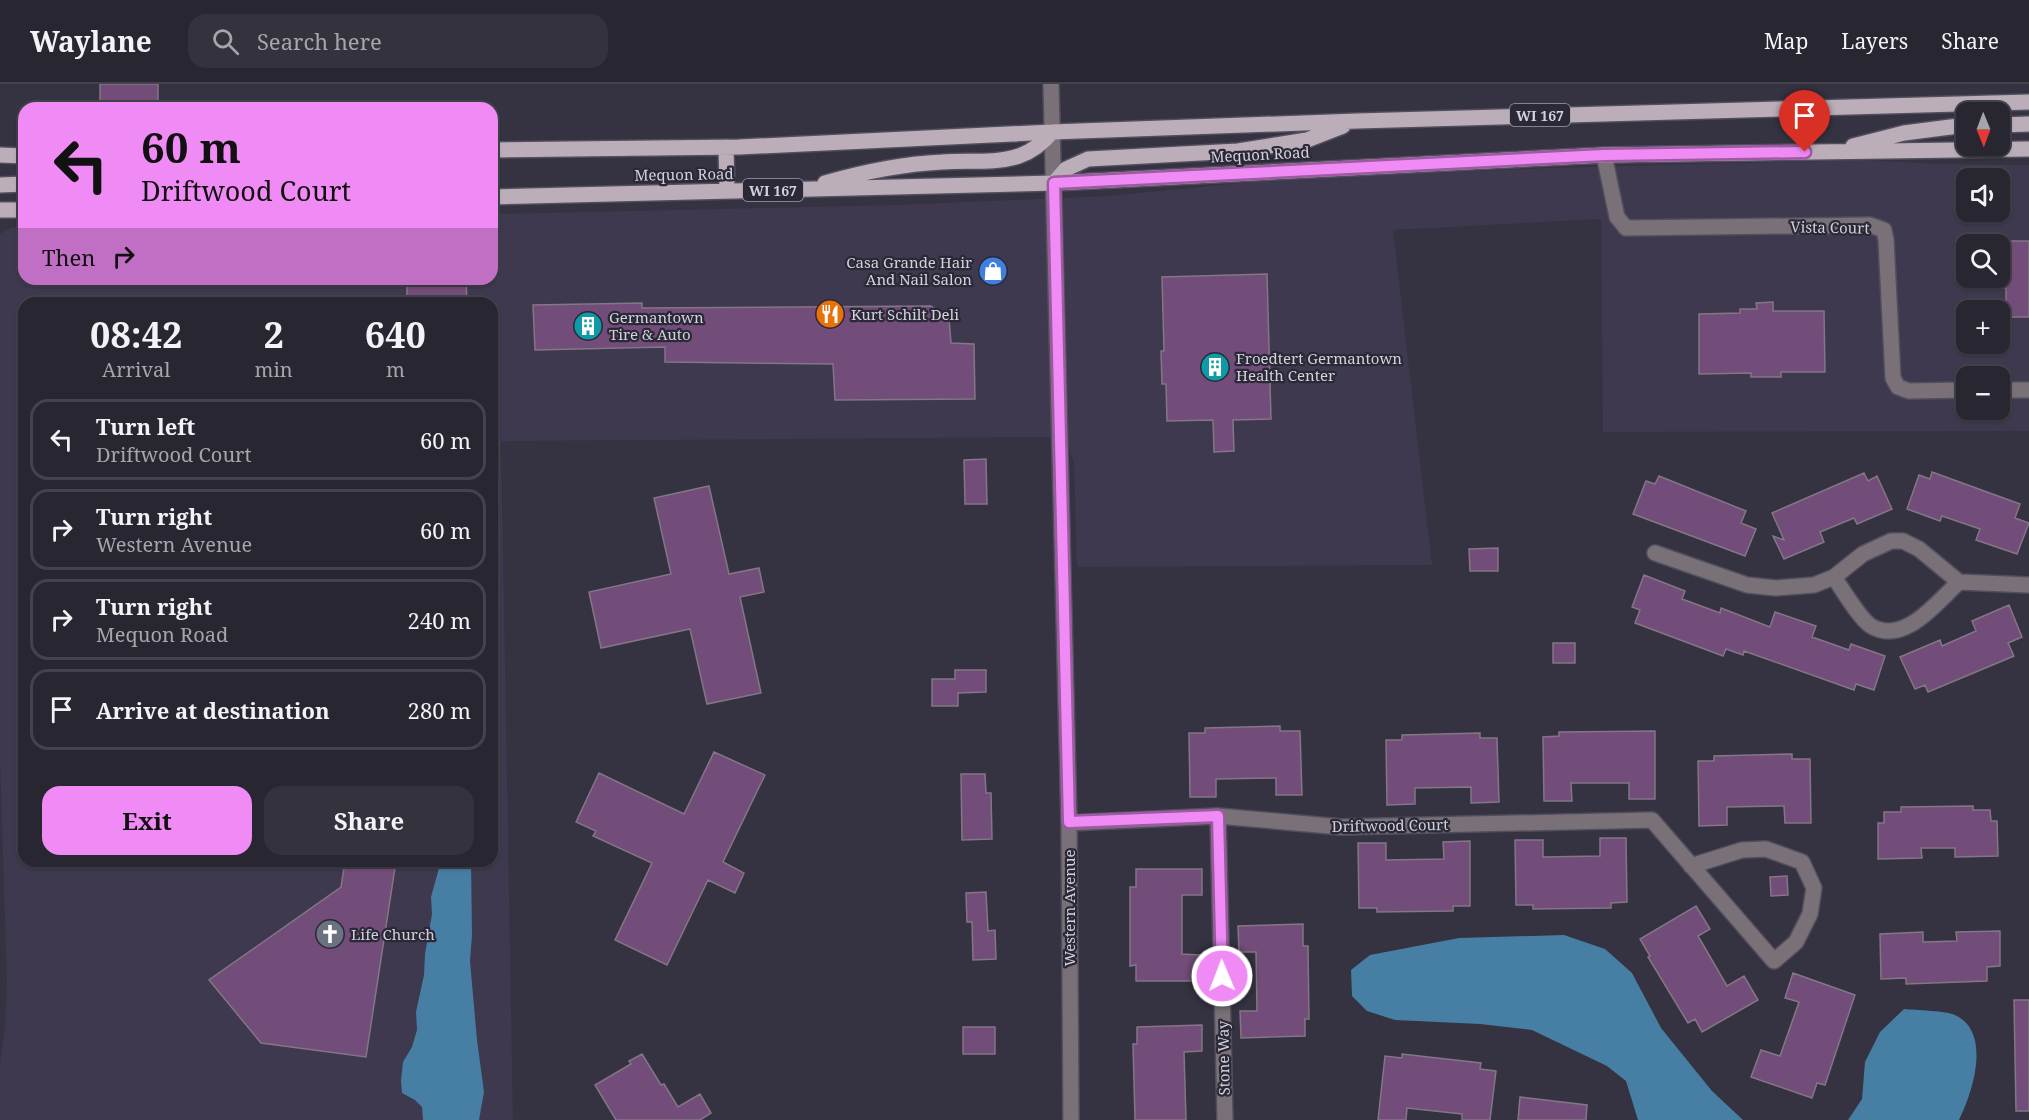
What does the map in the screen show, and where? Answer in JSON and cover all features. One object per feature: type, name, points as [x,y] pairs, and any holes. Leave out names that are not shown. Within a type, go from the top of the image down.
[{"type":"main road","name":"Mequon Road","points":[[498,150],[726,147],[1357,121],[2029,102]]},
{"type":"main road","points":[[1946,104],[1946,128]]},
{"type":"main road","points":[[1054,183],[1066,169],[1088,159],[1238,151],[1307,140],[1357,121]]},
{"type":"main road","points":[[2010,125],[2029,124]]},
{"type":"main road","points":[[1827,152],[1904,133],[1956,127]]},
{"type":"main road","points":[[804,188],[869,170],[941,162],[1001,160],[1031,151],[1052,132]]},
{"type":"main road","points":[[726,147],[727,191]]},
{"type":"main road","name":"Mequon Road","points":[[498,197],[1054,183],[1604,155],[2029,149]]},
{"type":"main road","points":[[0,156],[18,156]]},
{"type":"main road","points":[[0,185],[18,184]]},
{"type":"main road","points":[[0,210],[18,210]]},
{"type":"street","name":"Western Avenue","points":[[1051,84],[1069,822],[1071,1120]]},
{"type":"street","name":"Vista Court","points":[[1604,155],[1617,217],[1626,228],[1870,225],[1884,230],[1893,378],[1898,387],[1909,391],[1956,390]]},
{"type":"street","points":[[2010,390],[2029,390]]},
{"type":"street","points":[[1655,553],[1747,585],[1786,587],[1814,585],[1834,578],[1863,554],[1891,541],[1904,541],[1919,549],[1959,582],[2029,585]]},
{"type":"street","points":[[1834,578],[1869,625],[1885,631],[1900,631],[1912,625],[1959,582]]},
{"type":"street","name":"Driftwood Court","points":[[1069,822],[1218,816],[1341,827],[1652,820],[1691,866],[1774,961],[1796,942],[1810,914],[1814,888],[1802,862],[1766,849],[1742,850],[1691,866]]},
{"type":"street","name":"Stone Way","points":[[1218,816],[1225,1120]]},
{"type":"shaded area","points":[[1864,160],[1936,164],[2029,165],[2029,431],[1603,432],[1601,219],[1393,230],[1432,565],[1077,567],[1074,463],[1068,437],[501,441],[513,1120],[0,1120],[0,1065],[7,982],[0,760],[0,234],[18,227],[18,285],[498,285],[498,214],[896,205],[1108,196],[1251,182],[1545,168]]},
{"type":"water","points":[[439,867],[471,867],[470,961],[484,1092],[479,1120],[423,1120],[422,1107],[402,1093],[403,1062],[412,1047],[417,1030],[416,1012],[424,975],[432,914],[431,897]]},
{"type":"water","points":[[1564,935],[1605,949],[1632,973],[1661,1028],[1712,1091],[1743,1120],[1638,1120],[1626,1081],[1607,1066],[1532,1030],[1480,1024],[1395,1020],[1367,1011],[1352,996],[1351,970],[1370,955],[1459,938]]},
{"type":"water","points":[[1904,1009],[1955,1015],[1966,1023],[1973,1035],[1976,1048],[1974,1079],[1959,1120],[1848,1120],[1862,1099],[1865,1062],[1880,1032]]},
{"type":"building","points":[[100,84],[158,84],[158,102],[100,102]]},
{"type":"building","points":[[2010,241],[2029,241],[2029,317],[2010,317],[2010,300],[2006,300],[2006,288],[2010,288]]},
{"type":"building","name":"Froedtert Germantown Health Center","points":[[1267,274],[1271,419],[1233,420],[1234,451],[1214,452],[1213,420],[1167,421],[1166,384],[1162,384],[1161,351],[1164,351],[1162,277]]},
{"type":"building","points":[[407,285],[466,285],[467,297],[407,297]]},
{"type":"building","points":[[1773,302],[1773,311],[1824,311],[1825,372],[1781,372],[1781,377],[1751,377],[1751,373],[1699,374],[1699,314],[1740,313],[1740,309],[1757,309],[1756,303]]},
{"type":"building","points":[[642,303],[642,308],[931,306],[949,319],[951,343],[974,344],[975,399],[835,400],[833,364],[665,362],[665,347],[535,350],[533,305]]},
{"type":"building","points":[[986,459],[987,504],[965,504],[964,460]]},
{"type":"building","points":[[1932,472],[2020,504],[2015,518],[2029,523],[2017,554],[1976,540],[1980,529],[1942,516],[1940,521],[1907,509],[1919,475],[1930,479]]},
{"type":"building","points":[[1864,473],[1868,481],[1877,476],[1892,509],[1857,524],[1854,518],[1820,532],[1824,542],[1784,559],[1773,536],[1784,540],[1772,513]]},
{"type":"building","points":[[1659,476],[1746,511],[1741,523],[1756,529],[1745,556],[1633,514],[1646,481],[1655,484]]},
{"type":"building","points":[[709,486],[729,574],[759,568],[764,592],[740,597],[761,693],[707,704],[690,629],[601,648],[589,592],[671,574],[654,498]]},
{"type":"building","points":[[1498,548],[1498,571],[1470,571],[1469,549]]},
{"type":"building","points":[[1644,575],[1685,591],[1682,599],[1720,613],[1721,608],[1770,627],[1775,612],[1816,626],[1812,637],[1849,650],[1851,644],[1885,656],[1874,690],[1856,684],[1854,690],[1744,651],[1743,655],[1726,649],[1723,656],[1635,623],[1640,610],[1632,607]]},
{"type":"building","points":[[2009,605],[2022,637],[2008,643],[2014,656],[1928,692],[1925,685],[1915,689],[1900,657],[1940,640],[1942,646],[1976,631],[1972,621]]},
{"type":"building","points":[[1553,643],[1575,643],[1575,663],[1553,663]]},
{"type":"building","points":[[955,670],[986,670],[986,692],[958,693],[958,706],[932,706],[932,679],[955,679]]},
{"type":"building","points":[[1280,726],[1280,731],[1300,731],[1302,795],[1276,795],[1276,778],[1216,779],[1216,797],[1190,797],[1189,733],[1205,733],[1205,728]]},
{"type":"building","points":[[1655,731],[1655,799],[1629,799],[1629,783],[1571,783],[1572,801],[1544,801],[1543,737],[1559,736],[1559,732]]},
{"type":"building","points":[[1480,733],[1480,738],[1497,738],[1499,802],[1471,803],[1471,787],[1415,788],[1415,804],[1387,805],[1386,740],[1402,740],[1402,735]]},
{"type":"building","points":[[714,752],[765,775],[723,862],[744,873],[735,893],[708,880],[667,965],[615,940],[652,863],[593,836],[596,831],[576,822],[599,773],[684,814]]},
{"type":"building","points":[[1792,754],[1792,759],[1810,759],[1811,823],[1785,823],[1784,806],[1727,807],[1727,825],[1699,826],[1698,761],[1714,761],[1714,756]]},
{"type":"building","points":[[961,774],[985,774],[986,793],[991,793],[992,839],[962,840]]},
{"type":"building","points":[[1973,806],[1973,810],[1990,810],[1991,821],[1997,821],[1998,856],[1955,857],[1955,848],[1921,848],[1922,858],[1878,859],[1878,823],[1884,823],[1884,812],[1901,812],[1901,807]]},
{"type":"building","points":[[1600,838],[1626,838],[1627,902],[1611,903],[1611,908],[1533,909],[1533,905],[1516,905],[1515,840],[1543,840],[1543,857],[1600,856]]},
{"type":"building","points":[[1470,841],[1470,906],[1453,906],[1453,911],[1377,912],[1377,908],[1359,908],[1358,843],[1386,843],[1386,860],[1444,859],[1443,842]]},
{"type":"building","name":"Life Church","points":[[344,867],[395,867],[366,1057],[261,1043],[209,980],[341,887]]},
{"type":"building","points":[[1136,869],[1202,869],[1202,895],[1182,895],[1182,954],[1200,955],[1200,981],[1136,981],[1136,965],[1130,966],[1130,887],[1136,887]]},
{"type":"building","points":[[1787,876],[1788,895],[1771,896],[1770,877]]},
{"type":"building","points":[[986,892],[988,931],[995,930],[996,959],[973,960],[972,922],[967,922],[966,893]]},
{"type":"building","points":[[1696,906],[1710,929],[1698,936],[1727,986],[1744,976],[1758,1000],[1702,1032],[1695,1019],[1688,1023],[1648,957],[1650,956],[1640,939]]},
{"type":"building","points":[[1303,924],[1303,946],[1308,946],[1309,1019],[1305,1019],[1305,1036],[1241,1038],[1240,1011],[1257,1011],[1256,952],[1239,952],[1238,926]]},
{"type":"building","points":[[2000,931],[2000,966],[1987,967],[1987,981],[1906,984],[1906,978],[1881,979],[1880,934],[1923,932],[1923,942],[1957,941],[1956,932]]},
{"type":"building","points":[[1793,973],[1855,995],[1825,1085],[1817,1083],[1812,1098],[1751,1077],[1761,1050],[1780,1056],[1799,1002],[1785,998]]},
{"type":"building","points":[[2014,1000],[2029,1000],[2029,1111],[2016,1111]]},
{"type":"building","points":[[1202,1025],[1202,1051],[1184,1052],[1186,1120],[1135,1120],[1133,1044],[1137,1044],[1137,1027]]},
{"type":"building","points":[[963,1027],[995,1027],[995,1054],[963,1054]]},
{"type":"building","points":[[642,1054],[678,1107],[700,1094],[711,1113],[700,1120],[616,1120],[595,1085],[631,1064],[629,1061]]},
{"type":"building","points":[[1402,1054],[1481,1063],[1480,1069],[1496,1071],[1490,1120],[1462,1120],[1462,1114],[1407,1108],[1406,1120],[1378,1120],[1385,1056],[1402,1058]]},
{"type":"building","points":[[1520,1097],[1587,1105],[1586,1120],[1518,1120]]},
{"type":"place","name":"Casa Grande Hair And Nail Salon","points":[[993,271]]},
{"type":"place","name":"Kurt Schilt Deli","points":[[830,314]]},
{"type":"place","name":"Germantown Tire & Auto","points":[[588,326]]},
{"type":"place","name":"Froedtert Germantown Health Center","points":[[1215,367]]},
{"type":"place","name":"Life Church","points":[[330,934]]},
{"type":"route","points":[[1222,976],[1218,816],[1069,822],[1054,183],[1604,155],[1805,152]]}]
